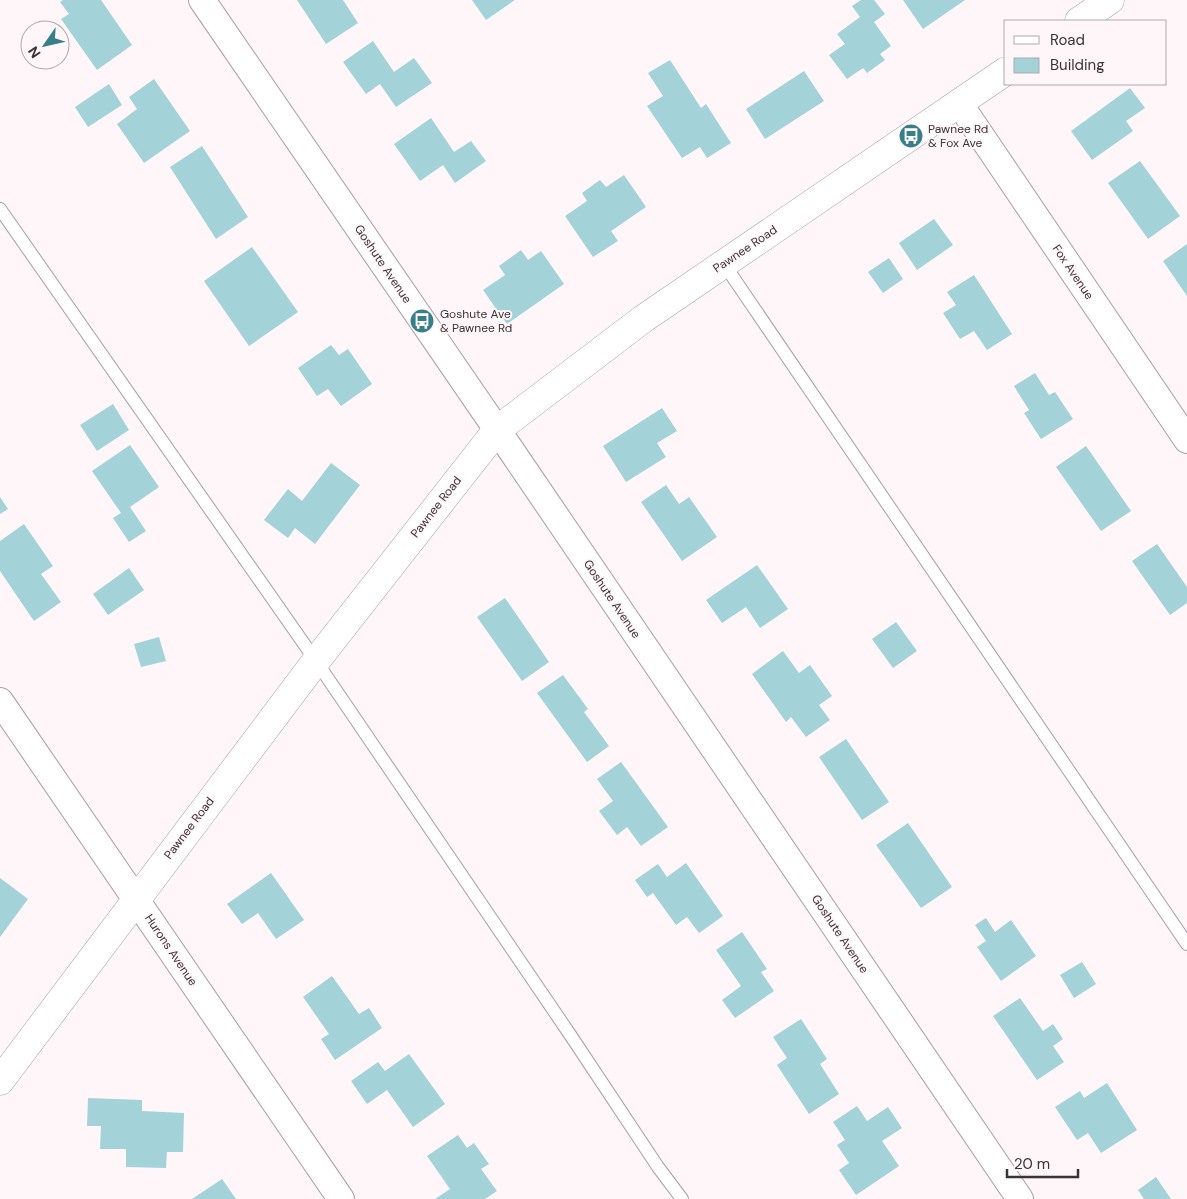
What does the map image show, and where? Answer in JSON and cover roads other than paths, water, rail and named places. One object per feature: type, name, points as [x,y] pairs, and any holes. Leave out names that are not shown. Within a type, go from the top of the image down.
[{"type":"street","name":"Goshute Avenue","points":[[202,0],[1020,1199]]},
{"type":"street","points":[[1080,20],[1110,0]]},
{"type":"street","name":"Pawnee Road","points":[[0,1081],[316,661],[497,430],[643,319],[1004,72]]},
{"type":"street","name":"Fox Avenue","points":[[959,103],[1187,440]]},
{"type":"street","name":"Hurons Avenue","points":[[0,701],[341,1199]]},
{"type":"lane","points":[[0,209],[316,661],[658,1167],[682,1199]]},
{"type":"lane","points":[[724,264],[1187,944]]},
{"type":"place","name":"Pawnee Rd & Fox Ave","points":[[911,136]]},
{"type":"place","name":"Goshute Ave & Pawnee Rd","points":[[422,321]]}]
